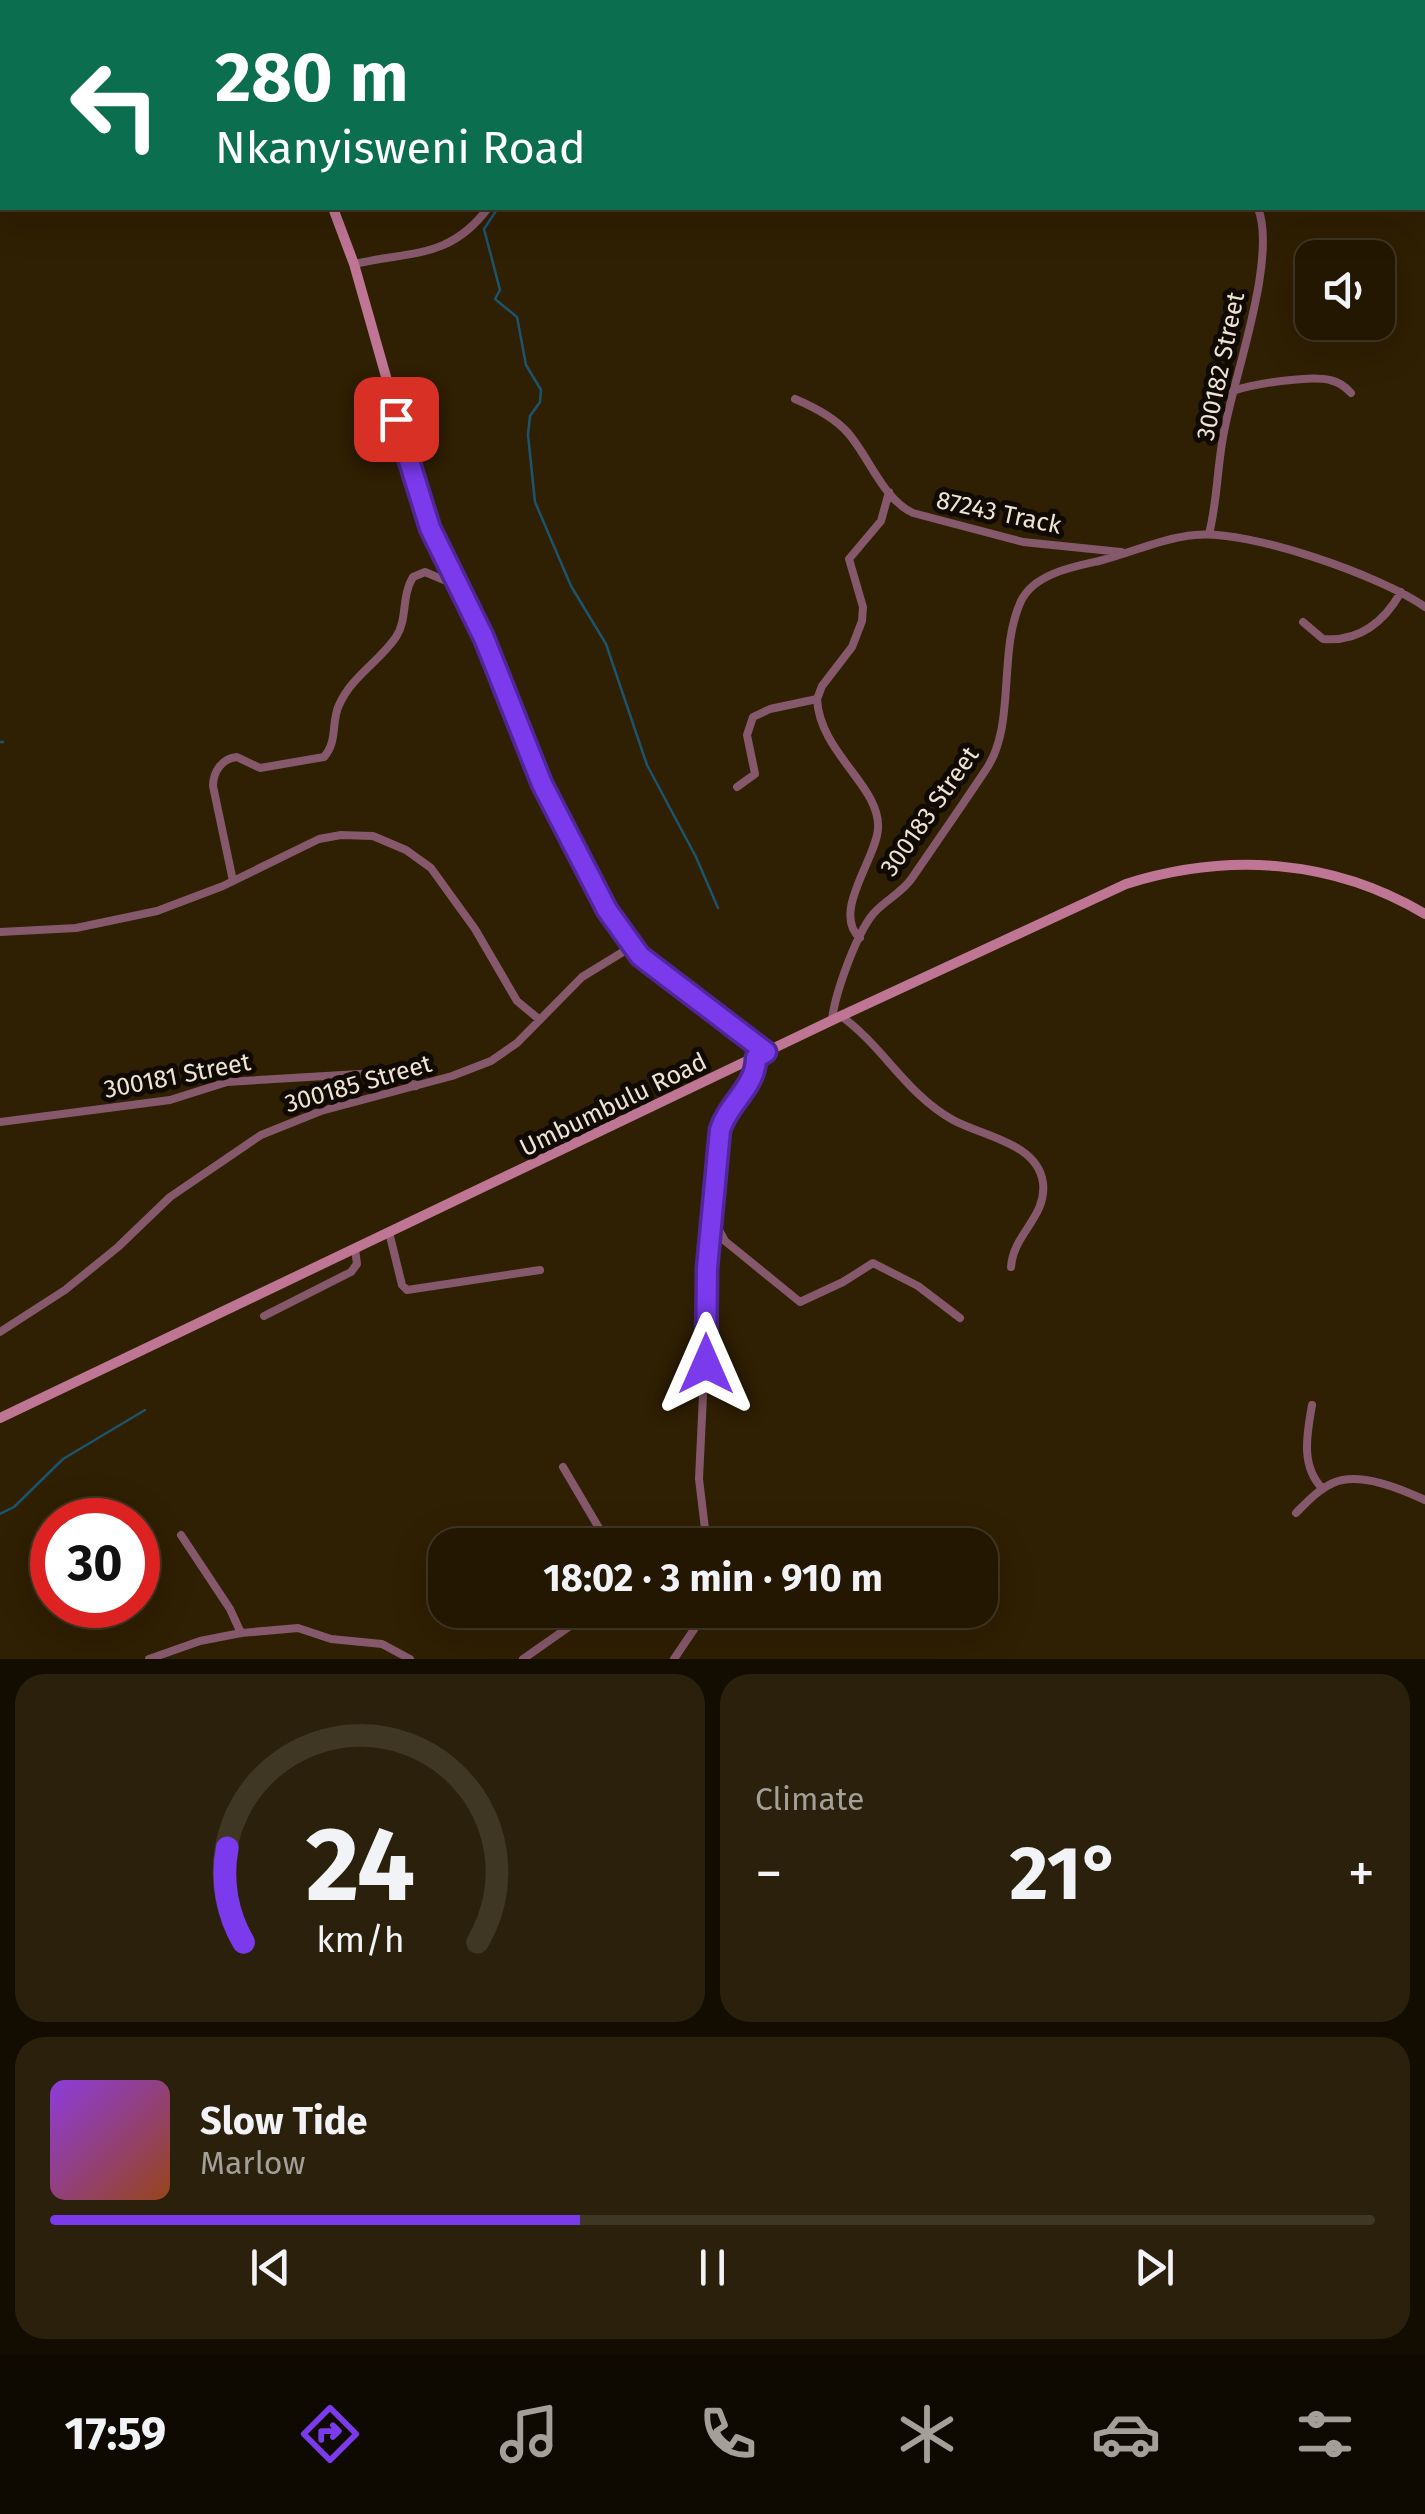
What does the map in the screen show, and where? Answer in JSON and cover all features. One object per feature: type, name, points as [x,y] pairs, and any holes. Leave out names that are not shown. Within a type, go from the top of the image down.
[{"type":"main road","points":[[335,210],[354,264],[418,496],[484,638],[563,827],[631,947],[761,1055]]},
{"type":"main road","name":"Umbumbulu Road","points":[[0,1418],[1108,891],[1154,875],[1194,867],[1261,864],[1319,872],[1376,889],[1425,914]]},
{"type":"street","points":[[354,264],[452,244],[486,210]]},
{"type":"street","name":"300182 Street","points":[[1209,534],[1233,391],[1264,256],[1264,223],[1259,210]]},
{"type":"street","points":[[1233,391],[1260,384],[1324,378],[1336,381],[1351,393]]},
{"type":"street","name":"87243 Track","points":[[795,399],[836,421],[904,509],[930,520],[1023,542],[1125,553]]},
{"type":"street","points":[[889,492],[881,521],[849,559],[863,607],[858,634],[817,699],[824,734],[866,792],[877,819],[874,844],[852,902],[852,926],[860,938],[838,988],[836,1018],[865,1034],[934,1110],[1022,1151],[1036,1164],[1042,1180],[1042,1206],[1015,1246],[1011,1267]]},
{"type":"street","points":[[1209,534],[1336,565],[1401,592],[1425,608]]},
{"type":"street","name":"300183 Street","points":[[860,938],[873,914],[912,879],[990,764],[1001,729],[1013,626],[1022,599],[1033,584],[1053,574],[1180,537],[1209,534]]},
{"type":"street","points":[[233,881],[213,786],[213,778],[223,762],[237,758],[260,768],[324,757],[333,743],[337,710],[346,693],[401,627],[406,588],[413,577],[425,572],[456,581]]},
{"type":"street","points":[[1303,622],[1323,639],[1354,635],[1381,620],[1401,592]]},
{"type":"street","points":[[736,787],[755,774],[747,735],[753,717],[770,709],[817,699]]},
{"type":"street","points":[[0,932],[49,931],[156,911],[233,881],[319,840],[359,834],[388,841],[430,868],[475,929],[517,1002],[540,1020]]},
{"type":"street","name":"300185 Street","points":[[0,1332],[84,1276],[170,1197],[262,1135],[333,1107],[416,1086],[491,1060],[518,1043],[582,977],[631,947]]},
{"type":"street","points":[[705,1528],[699,1479],[706,1364],[706,1277],[723,1122],[752,1078],[761,1055]]},
{"type":"street","name":"300181 Street","points":[[0,1122],[170,1100],[210,1086],[250,1079],[392,1072],[405,1074],[416,1086]]},
{"type":"street","points":[[713,1217],[725,1241],[802,1303],[872,1263],[918,1286],[960,1318]]},
{"type":"street","points":[[389,1232],[402,1285],[407,1290],[540,1270]]},
{"type":"street","points":[[264,1316],[352,1272],[357,1264],[354,1249]]},
{"type":"street","points":[[1312,1404],[1308,1460],[1311,1474],[1323,1489]]},
{"type":"street","points":[[564,1466],[599,1528]]},
{"type":"street","points":[[1296,1513],[1323,1489],[1343,1480],[1358,1480],[1425,1500]]},
{"type":"street","points":[[180,1535],[230,1609],[241,1633]]},
{"type":"street","points":[[523,1659],[567,1628]]},
{"type":"street","points":[[674,1659],[696,1628]]},
{"type":"street","points":[[149,1659],[241,1633],[304,1630],[331,1639],[382,1644],[410,1659]]},
{"type":"waterway","points":[[497,210],[484,229],[500,290],[495,299],[517,317],[526,365],[541,390],[540,402],[530,416],[528,435],[535,502],[571,586],[606,644],[647,765],[718,908]]},
{"type":"waterway","points":[[0,1514],[14,1507],[63,1459],[145,1410]]},
{"type":"route","points":[[396,419],[430,528],[484,638],[542,784],[607,910],[640,956],[766,1052],[756,1058],[752,1078],[720,1130],[707,1268],[706,1364]]}]
